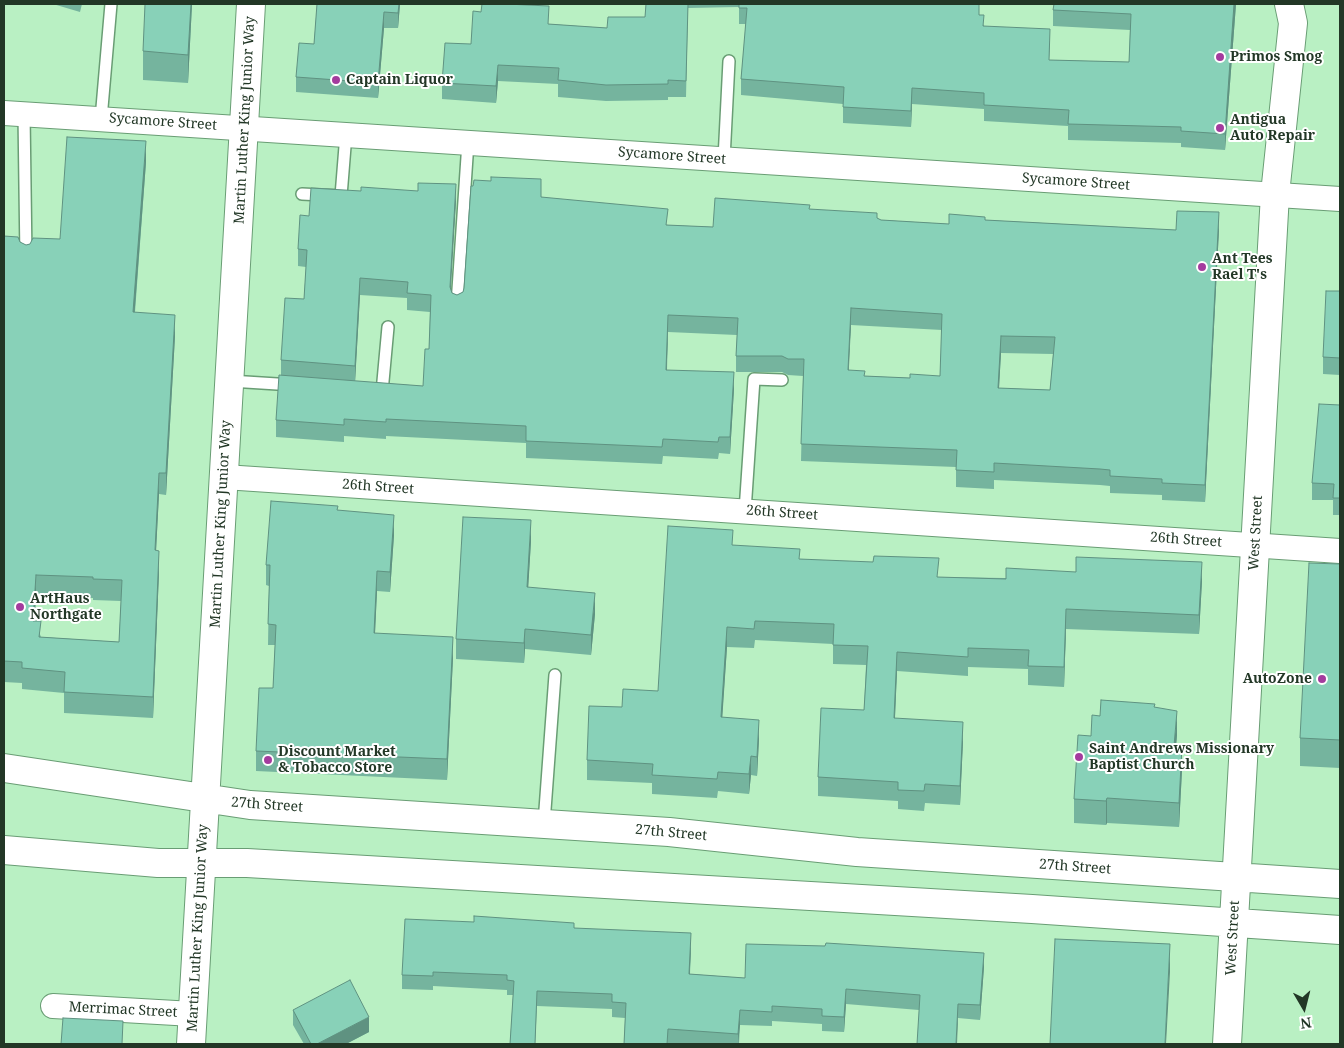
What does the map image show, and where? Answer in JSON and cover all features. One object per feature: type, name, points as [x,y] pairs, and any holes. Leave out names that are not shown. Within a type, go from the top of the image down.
[{"type":"street","name":"Martin Luther King Junior Way","points":[[191,1044],[251,4]]},
{"type":"street","name":"West Street","points":[[1227,1044],[1276,194],[1296,10]]},
{"type":"street","name":"Sycamore Street","points":[[14,113],[1340,199]]},
{"type":"street","name":"26th Street","points":[[224,477],[1340,550]]},
{"type":"street","name":"27th Street","points":[[4,768],[205,800],[250,805],[669,832],[857,852],[1340,884]]},
{"type":"street","points":[[4,850],[158,863],[277,865],[1234,922],[1340,930]]},
{"type":"street","name":"Merrimac Street","points":[[53,1006],[193,1014]]},
{"type":"lane","points":[[101,118],[111,4]]},
{"type":"lane","points":[[724,159],[729,62]]},
{"type":"lane","points":[[14,113],[26,259]]},
{"type":"lane","points":[[302,194],[341,196],[346,134]]},
{"type":"lane","points":[[456,304],[468,142]]},
{"type":"lane","points":[[362,390],[382,392],[388,327]]},
{"type":"lane","points":[[745,511],[754,379],[782,380]]},
{"type":"lane","points":[[230,381],[304,386]]},
{"type":"lane","points":[[544,823],[555,675]]},
{"type":"building","points":[[145,4],[191,4],[188,55],[143,51]]},
{"type":"building","points":[[317,4],[399,4],[398,13],[384,12],[378,83],[296,77],[299,43],[314,44]]},
{"type":"building","points":[[482,4],[549,6],[548,24],[607,28],[608,17],[645,17],[646,4],[688,4],[686,81],[668,80],[668,84],[606,85],[558,80],[559,68],[498,65],[496,86],[442,83],[445,43],[471,44],[473,11],[481,12]]},
{"type":"building","points":[[739,4],[979,4],[979,15],[984,15],[983,26],[1050,29],[1049,60],[1129,62],[1131,14],[1053,10],[1054,4],[1234,4],[1225,134],[1181,131],[1181,127],[1068,124],[1069,110],[984,105],[984,93],[912,88],[911,111],[843,107],[844,87],[741,79],[747,8],[739,8]]},
{"type":"building","points":[[67,137],[146,141],[133,312],[175,315],[166,473],[159,473],[155,550],[159,551],[153,697],[64,692],[65,672],[22,668],[22,662],[4,661],[4,236],[18,237],[20,242],[26,245],[30,244],[33,238],[60,239]],"holes":[[[36,575],[93,577],[93,579],[122,580],[119,642],[39,637],[41,621],[33,621]]]},
{"type":"building","points":[[491,177],[541,179],[541,197],[668,209],[666,225],[713,227],[715,198],[810,205],[809,209],[877,213],[877,218],[881,220],[949,224],[949,214],[985,217],[985,220],[1176,230],[1177,211],[1219,212],[1205,485],[1162,483],[1162,479],[1110,476],[1110,470],[1100,469],[994,463],[994,472],[956,470],[957,450],[801,444],[804,359],[788,359],[782,356],[736,356],[738,318],[668,315],[666,370],[734,372],[730,437],[719,437],[718,442],[663,439],[662,447],[526,441],[526,426],[386,419],[386,422],[344,419],[344,425],[276,420],[279,375],[423,386],[425,349],[429,349],[431,295],[407,293],[408,282],[360,278],[355,366],[281,360],[285,298],[304,299],[307,250],[298,249],[300,215],[309,216],[311,188],[361,191],[361,187],[418,191],[418,183],[456,184],[450,287],[452,293],[457,295],[463,292],[464,288],[471,186],[473,186],[474,180],[491,181]],"holes":[[[851,308],[942,314],[940,376],[910,374],[910,378],[864,376],[865,371],[848,370]],[[1001,336],[1055,337],[1050,390],[998,388]]]},
{"type":"building","points":[[1326,291],[1340,291],[1340,358],[1323,357]]},
{"type":"building","points":[[1319,404],[1340,405],[1340,498],[1333,498],[1334,484],[1312,483]]},
{"type":"building","points":[[271,501],[338,506],[337,510],[394,515],[390,572],[377,571],[374,633],[453,637],[447,759],[256,751],[259,688],[273,688],[276,625],[268,624],[270,565],[266,565]]},
{"type":"building","points":[[463,517],[531,520],[527,587],[595,593],[591,635],[525,629],[524,643],[456,639]]},
{"type":"building","points":[[668,526],[733,530],[732,545],[800,549],[799,559],[873,562],[874,556],[939,558],[937,577],[1006,579],[1006,568],[1076,572],[1076,557],[1202,562],[1199,615],[1066,609],[1064,667],[1028,666],[1029,650],[968,648],[968,657],[897,652],[894,718],[963,722],[960,786],[925,784],[924,791],[898,790],[898,782],[818,777],[821,708],[864,710],[868,646],[833,645],[834,624],[755,621],[754,629],[727,627],[721,717],[759,720],[757,757],[751,756],[749,774],[718,772],[717,779],[652,775],[653,764],[587,760],[589,706],[622,707],[623,689],[658,691]]},
{"type":"building","name":"AutoZone","points":[[1309,563],[1340,564],[1340,740],[1300,738]]},
{"type":"building","points":[[1101,700],[1155,704],[1154,707],[1177,711],[1174,746],[1182,746],[1179,803],[1107,798],[1106,801],[1074,799],[1078,735],[1091,736],[1092,715],[1100,716]]},
{"type":"building","points":[[474,916],[574,923],[574,928],[691,933],[689,974],[745,978],[746,944],[825,946],[826,943],[984,953],[980,1005],[958,1004],[956,1044],[917,1044],[920,995],[846,989],[844,1017],[822,1016],[822,1009],[772,1006],[772,1012],[740,1010],[738,1034],[668,1029],[667,1044],[624,1044],[626,1003],[612,1002],[612,994],[537,991],[535,1044],[510,1044],[514,981],[507,980],[507,975],[433,972],[433,976],[402,975],[405,919],[474,922]]},
{"type":"building","points":[[1055,939],[1170,944],[1165,1044],[1050,1044]]},
{"type":"building","points":[[350,980],[369,1017],[317,1044],[311,1044],[293,1010]]},
{"type":"building","points":[[63,1018],[123,1021],[122,1044],[61,1044]]},
{"type":"place","name":"Primos Smog","points":[[1220,57]]},
{"type":"place","name":"Captain Liquor","points":[[336,80]]},
{"type":"place","name":"Antigua Auto Repair","points":[[1220,128]]},
{"type":"place","name":"Ant Tees Rael T's","points":[[1202,267]]},
{"type":"place","name":"ArtHaus Northgate","points":[[20,607]]},
{"type":"place","name":"AutoZone","points":[[1322,679]]},
{"type":"place","name":"Saint Andrews Missionary Baptist Church","points":[[1079,757]]},
{"type":"place","name":"Discount Market & Tobacco Store","points":[[268,760]]}]
